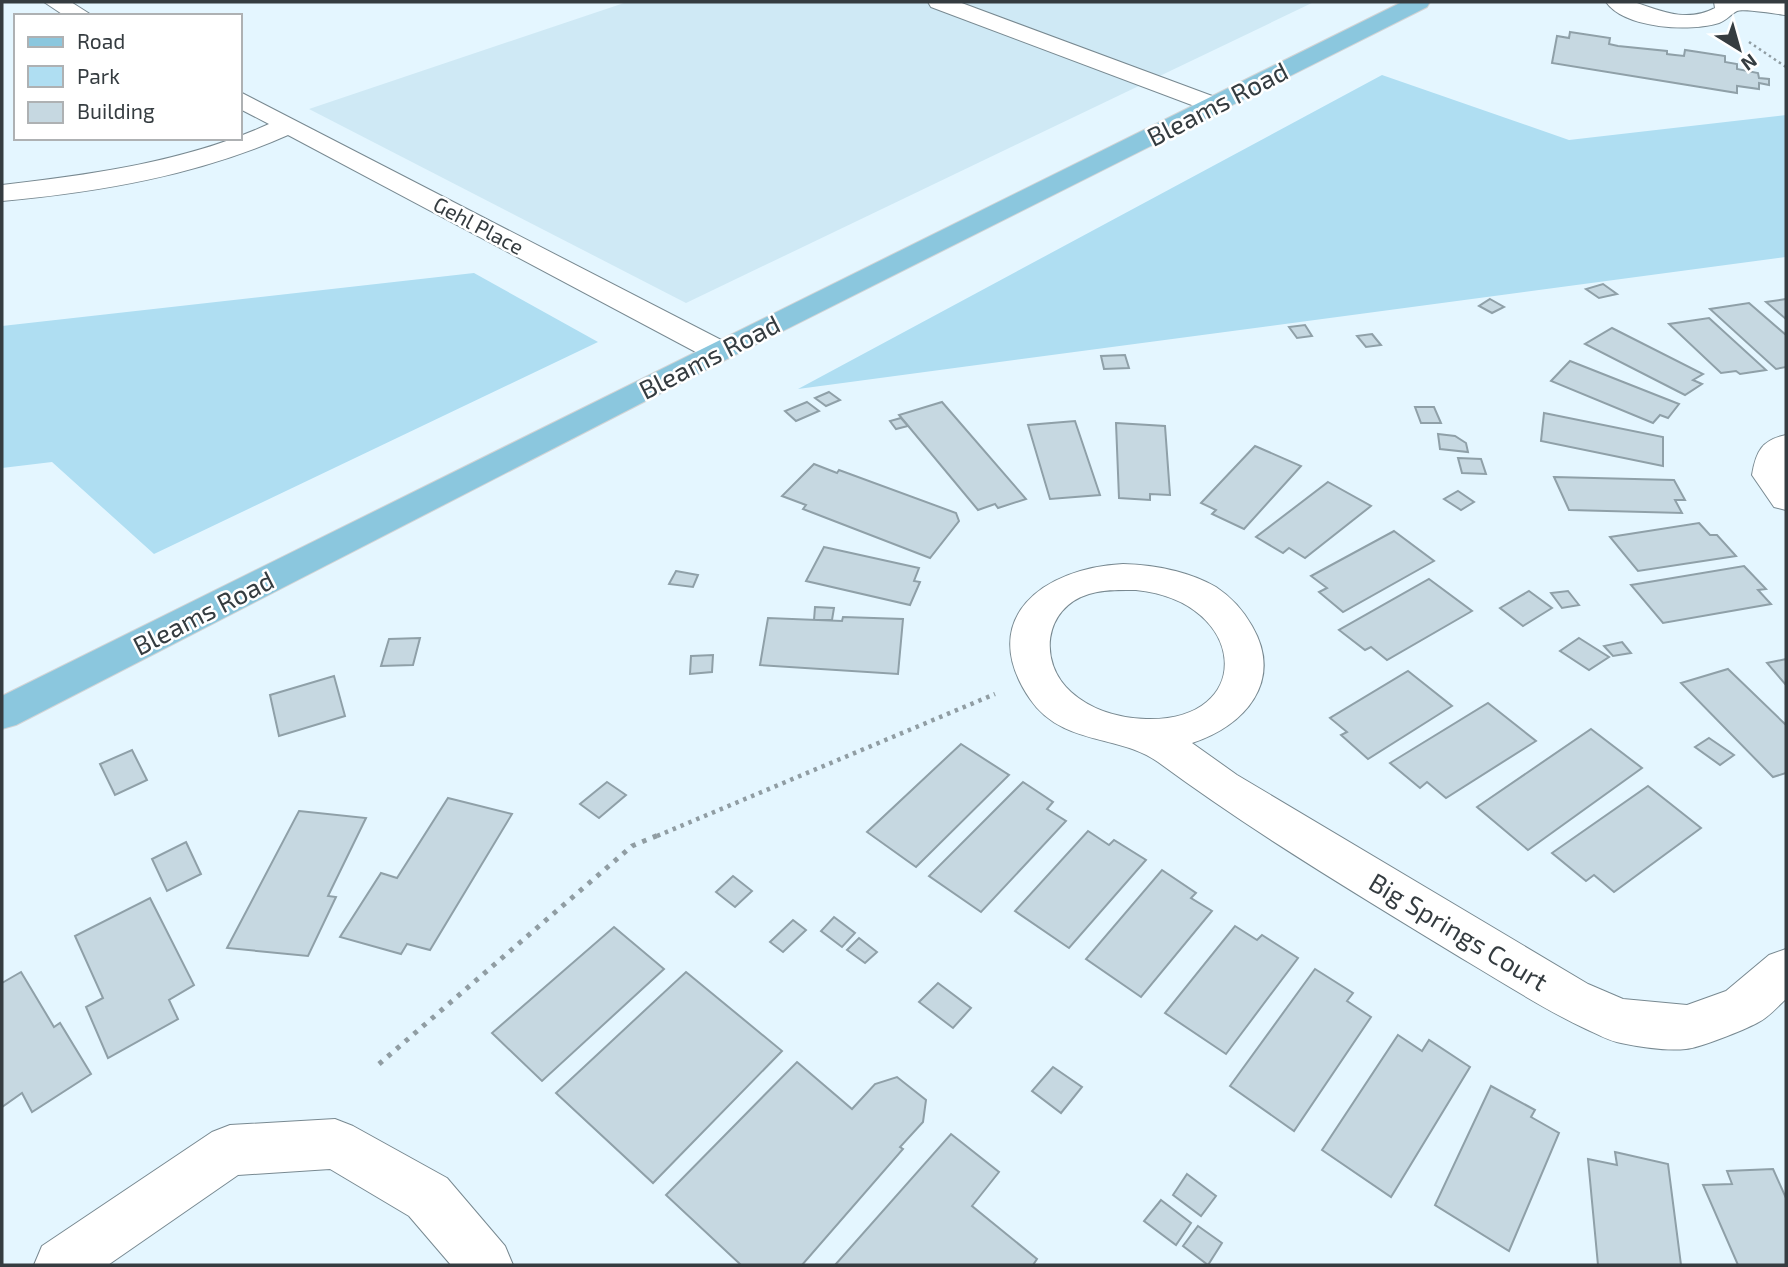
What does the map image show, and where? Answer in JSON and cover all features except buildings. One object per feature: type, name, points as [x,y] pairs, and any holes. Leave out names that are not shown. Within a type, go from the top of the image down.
[{"type":"main road","name":"Bleams Road","points":[[2,714],[718,351],[1419,2]]},
{"type":"street","points":[[55,2],[78,14]]},
{"type":"street","points":[[939,2],[1214,105]]},
{"type":"street","points":[[1617,2],[1650,16],[1689,21],[1719,16],[1726,11],[1726,3],[1786,8]]},
{"type":"street","name":"Gehl Place","points":[[242,100],[718,351]]},
{"type":"street","points":[[2,193],[85,184],[160,169],[230,149],[289,125]]},
{"type":"street","points":[[1786,445],[1772,454],[1769,475],[1786,499]]},
{"type":"street","name":"Big Springs Court","points":[[1135,576],[1171,583],[1213,604],[1235,628],[1244,649],[1245,676],[1233,702],[1219,714],[1188,729],[1149,734],[1127,733],[1088,721],[1056,702],[1035,677],[1028,636],[1038,611],[1057,594],[1086,580],[1135,576]]},
{"type":"street","name":"Big Springs Court","points":[[1149,734],[1241,800],[1571,999],[1620,1021],[1687,1027],[1742,1007],[1786,970]]},
{"type":"street","points":[[61,1265],[230,1150],[335,1144],[428,1197],[486,1265]]},
{"type":"path","points":[[1745,40],[1786,67]]},
{"type":"path","points":[[379,1064],[632,846],[1035,677]]},
{"type":"shaded area","points":[[627,2],[1314,2],[686,303],[309,109]]},
{"type":"green space","points":[[1382,75],[1569,140],[1786,115],[1786,257],[798,389]]},
{"type":"green space","points":[[474,273],[598,342],[154,554],[52,462],[2,468],[2,326]]}]
